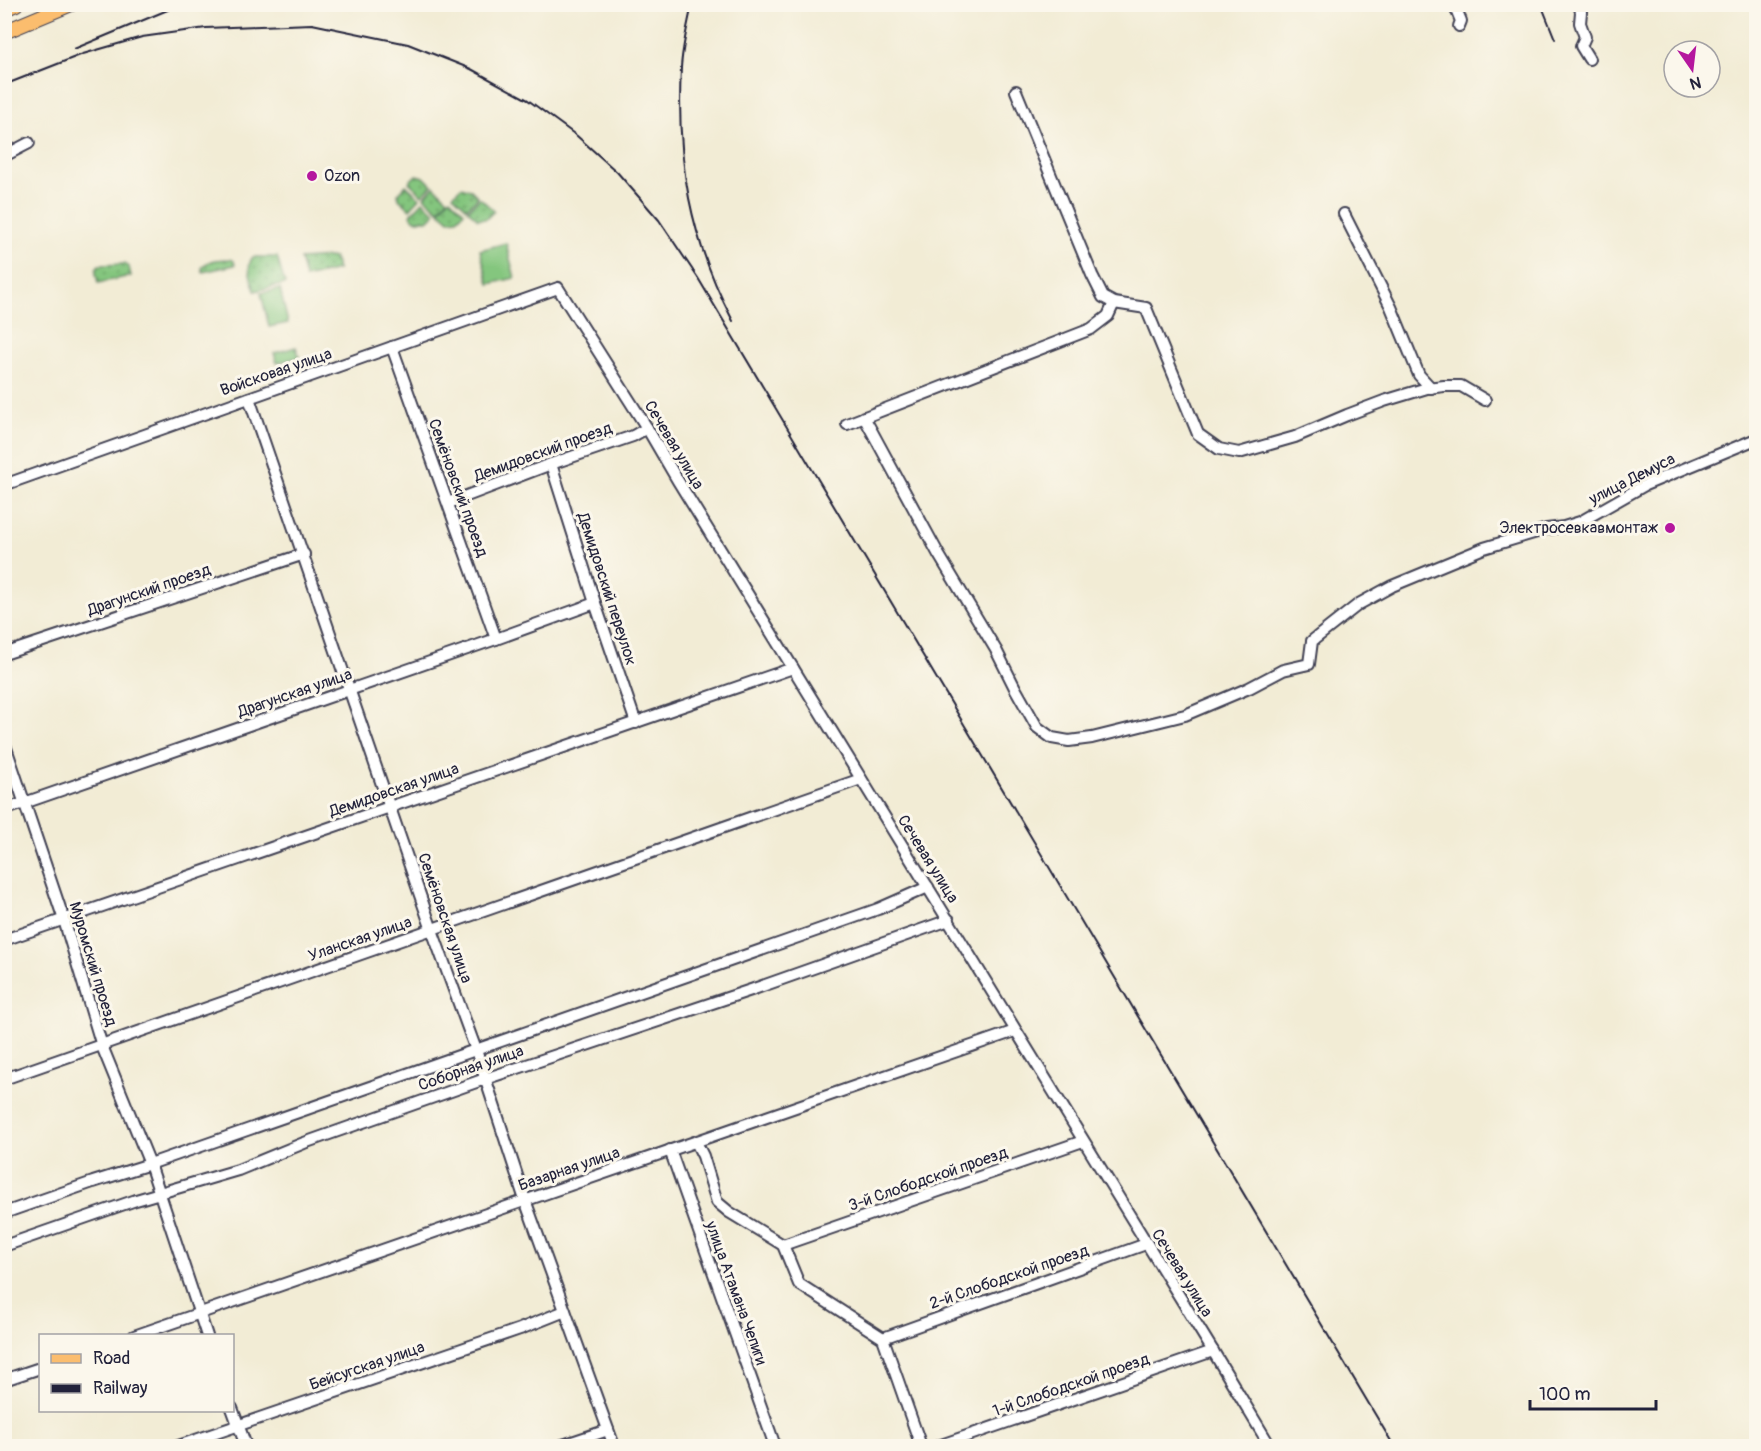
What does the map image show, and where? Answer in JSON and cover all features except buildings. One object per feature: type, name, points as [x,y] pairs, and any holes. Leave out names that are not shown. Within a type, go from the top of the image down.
[{"type":"main road","points":[[4,9],[16,4]]},
{"type":"main road","points":[[5,30],[71,4]]},
{"type":"street","points":[[1454,4],[1461,21],[1459,26]]},
{"type":"street","points":[[1579,4],[1580,23],[1585,37],[1581,46],[1589,59]]},
{"type":"street","points":[[1016,91],[1103,297],[1114,303],[1146,309],[1198,434],[1219,449],[1239,453],[1295,437],[1384,401],[1431,388],[1461,386],[1485,400]]},
{"type":"street","points":[[4,156],[29,143]]},
{"type":"street","points":[[1344,214],[1390,308],[1419,375],[1431,388]]},
{"type":"street","name":"Войсковая улица","points":[[4,485],[558,288]]},
{"type":"street","name":"Сечевая улица","points":[[558,288],[647,428],[1270,1446]]},
{"type":"street","points":[[847,424],[1091,328],[1108,316],[1114,303]]},
{"type":"street","name":"Семёновский проезд","points":[[392,347],[496,639]]},
{"type":"street","name":"Семёновская улица","points":[[249,398],[432,930],[476,1050],[525,1200],[614,1446]]},
{"type":"street","name":"улица Демуса","points":[[864,417],[1037,727],[1052,738],[1069,741],[1092,738],[1185,715],[1249,688],[1283,670],[1309,664],[1312,641],[1359,604],[1392,586],[1484,548],[1547,529],[1580,522],[1645,485],[1756,440]]},
{"type":"street","name":"Демидовский проезд","points":[[448,502],[633,436],[647,428]]},
{"type":"street","name":"Демидовский переулок","points":[[551,464],[636,723]]},
{"type":"street","name":"Драгунский проезд","points":[[4,654],[304,554]]},
{"type":"street","name":"Драгунская улица","points":[[4,810],[595,603]]},
{"type":"street","name":"Демидовская улица","points":[[4,940],[793,668]]},
{"type":"street","name":"Муромский проезд","points":[[4,742],[64,920],[102,1046],[150,1164],[207,1334]]},
{"type":"street","name":"Уланская улица","points":[[4,1078],[102,1046],[861,779]]},
{"type":"street","points":[[4,1213],[878,909],[927,887]]},
{"type":"street","name":"Соборная улица","points":[[4,1246],[159,1192],[238,1170],[304,1143],[485,1079],[751,990],[949,920]]},
{"type":"street","name":"Базарная улица","points":[[137,1334],[1015,1031]]},
{"type":"street","name":"3-й Слободской проезд","points":[[783,1245],[1083,1141]]},
{"type":"street","points":[[696,1142],[703,1156],[717,1202],[729,1212],[783,1245],[799,1284],[883,1338],[921,1446]]},
{"type":"street","name":"улица Атамана Чепиги","points":[[670,1150],[775,1446]]},
{"type":"street","name":"2-й Слободской проезд","points":[[883,1338],[1146,1244]]},
{"type":"street","name":"Бейсугская улица","points":[[177,1446],[520,1329],[566,1311]]},
{"type":"street","name":"1-й Слободской проезд","points":[[938,1446],[1213,1351]]},
{"type":"street","points":[[4,1380],[39,1368]]},
{"type":"street","points":[[233,1412],[246,1446]]},
{"type":"street","points":[[560,1446],[608,1430]]},
{"type":"green space","points":[[416,175],[424,177],[432,185],[422,195],[409,182]]},
{"type":"green space","points":[[406,185],[420,198],[410,209],[399,199],[398,194]]},
{"type":"green space","points":[[434,186],[448,199],[438,210],[424,197]]},
{"type":"green space","points":[[461,187],[471,190],[478,197],[467,208],[453,195]]},
{"type":"green space","points":[[450,198],[464,212],[457,219],[449,220],[439,211]]},
{"type":"green space","points":[[480,198],[494,211],[486,219],[478,219],[468,210]]},
{"type":"green space","points":[[423,201],[435,213],[428,220],[415,220],[410,215]]},
{"type":"green space","points":[[506,243],[515,278],[489,284],[480,250]]},
{"type":"green space","points":[[253,257],[277,257],[285,284],[255,291],[249,269]]},
{"type":"green space","points":[[334,258],[338,270],[305,278],[300,259]]},
{"type":"green space","points":[[231,259],[235,265],[203,272],[202,268],[208,263]]},
{"type":"green space","points":[[125,264],[129,267],[131,276],[98,283],[96,271],[99,265]]},
{"type":"green space","points":[[280,289],[288,323],[269,327],[261,293]]},
{"type":"green space","points":[[296,347],[299,357],[277,363],[274,353]]},
{"type":"railway","points":[[74,49],[182,4]]},
{"type":"railway","points":[[692,4],[681,68],[680,102],[684,167],[696,229],[718,290],[733,321]]},
{"type":"railway","points":[[1541,4],[1555,39]]},
{"type":"railway","points":[[4,85],[83,54],[142,37],[206,28],[312,24],[408,44],[471,69],[528,100],[577,136],[617,172],[659,220],[698,278],[1394,1446]]},
{"type":"place","name":"Ozon","points":[[312,176]]},
{"type":"place","name":"Электросевкавмонтаж","points":[[1670,528]]}]
